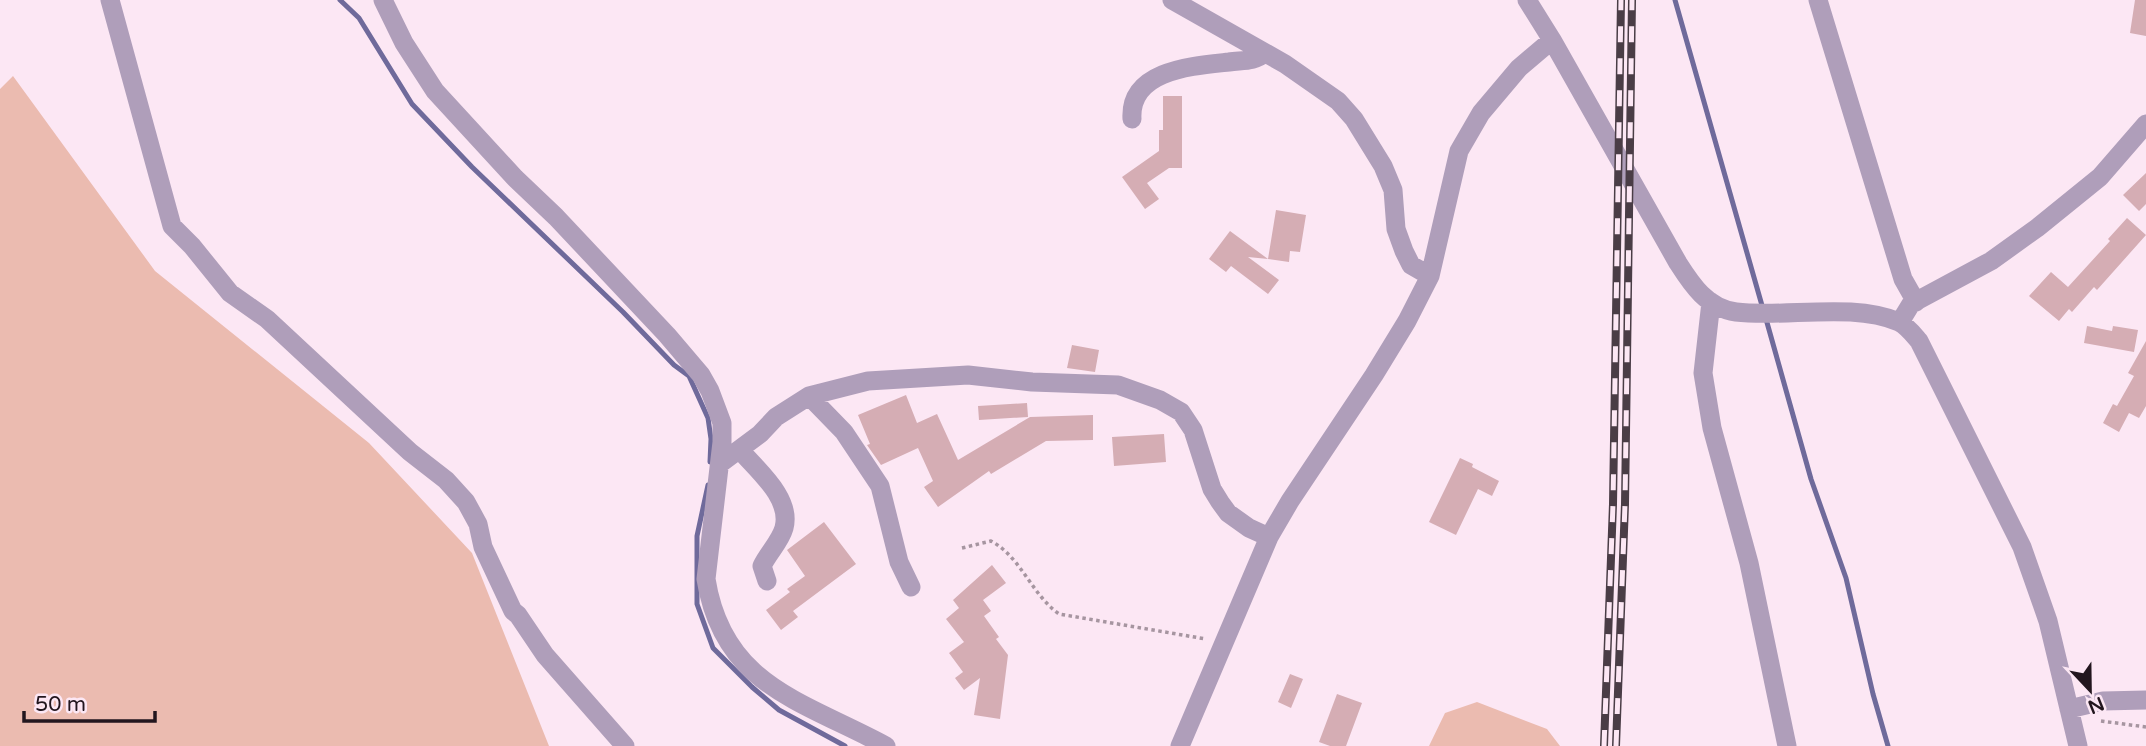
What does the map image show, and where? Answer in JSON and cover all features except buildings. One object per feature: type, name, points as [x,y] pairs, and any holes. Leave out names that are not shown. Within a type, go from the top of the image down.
[{"type":"street","points":[[110,0],[172,226],[230,293],[267,319],[410,452],[446,480],[466,502],[478,524],[483,547],[513,611],[545,655],[625,746]]},
{"type":"street","points":[[383,0],[404,43],[435,91],[667,335],[701,375],[710,391],[722,423],[721,463],[706,579],[709,601],[725,639],[754,674],[792,700],[886,746]]},
{"type":"street","points":[[1172,0],[1265,53],[1338,101],[1354,119],[1383,166],[1393,190],[1396,229],[1411,265],[1430,276]]},
{"type":"street","points":[[1527,0],[1678,263],[1700,294],[1725,310],[1751,313],[1842,312],[1873,315],[1900,322],[1919,341],[2022,547],[2048,621],[2078,746]]},
{"type":"street","points":[[1818,0],[1903,279],[1916,302]]},
{"type":"street","points":[[1180,746],[1269,537],[1381,364],[1430,276],[1459,151],[1481,113],[1496,95],[1519,68],[1552,40]]},
{"type":"street","points":[[1132,119],[1131,109],[1137,92],[1153,79],[1184,69],[1254,60],[1265,53]]},
{"type":"street","points":[[1900,322],[1911,304],[1991,261],[2037,228],[2099,177],[2146,124]]},
{"type":"street","points":[[1711,302],[1703,373],[1712,428],[1749,563],[1787,746]]},
{"type":"street","points":[[721,463],[760,434],[776,417],[809,396],[868,381],[968,375],[1032,382],[1118,384],[1160,400],[1181,412],[1193,430],[1212,489],[1220,502],[1228,513],[1249,528],[1269,537]]},
{"type":"street","points":[[809,396],[844,432],[880,486],[899,562],[911,587]]},
{"type":"street","points":[[740,450],[772,487],[785,513],[784,529],[762,566],[767,581]]},
{"type":"street","points":[[2070,714],[2104,701],[2146,700]]},
{"type":"path","points":[[962,548],[991,541],[1004,548],[1046,605],[1059,614],[1226,643]]},
{"type":"path","points":[[2070,714],[2146,727]]},
{"type":"shaded area","points":[[13,76],[155,271],[369,443],[472,553],[549,746],[0,746],[0,89]]},
{"type":"shaded area","points":[[1477,702],[1547,729],[1560,746],[1429,746],[1445,713]]},
{"type":"waterway","points":[[340,0],[359,18],[412,104],[472,167],[623,312],[674,365],[689,376],[708,418],[710,462]]},
{"type":"waterway","points":[[1675,0],[1763,309]]},
{"type":"waterway","points":[[1766,319],[1811,479],[1846,578],[1888,746]]},
{"type":"waterway","points":[[708,485],[697,536],[697,604],[713,648],[779,710],[845,746]]},
{"type":"railway","points":[[1604,746],[1613,504],[1621,0]]},
{"type":"railway","points":[[1616,746],[1625,504],[1632,0]]}]
